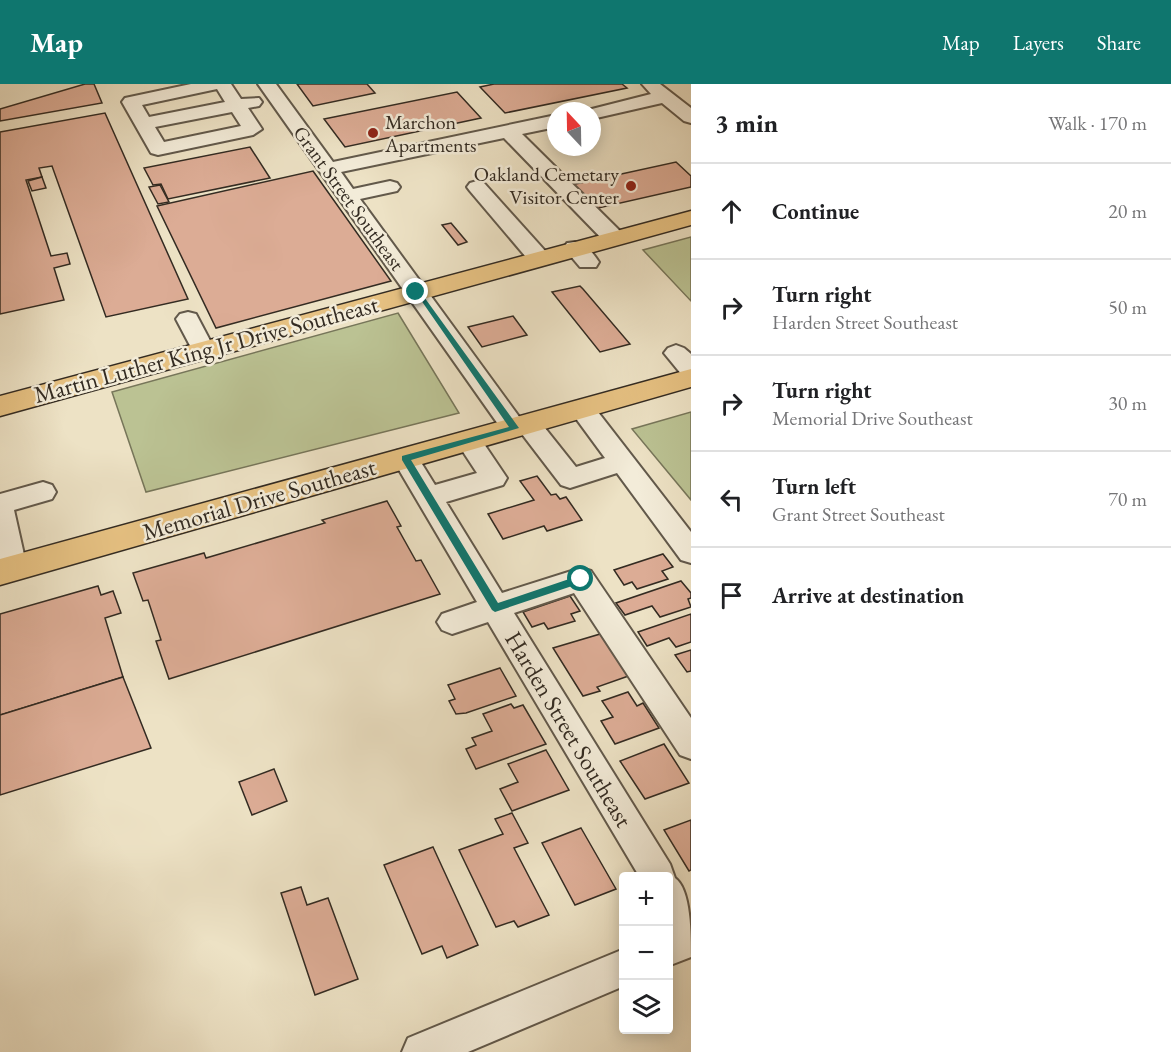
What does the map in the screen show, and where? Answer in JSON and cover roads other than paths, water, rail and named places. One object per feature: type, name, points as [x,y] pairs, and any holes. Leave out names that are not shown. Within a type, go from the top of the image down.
[{"type":"main road","name":"Martin Luther King Jr Drive Southeast","points":[[0,406],[539,258],[582,255],[614,238],[691,218]]},
{"type":"main road","name":"Memorial Drive Southeast","points":[[6,570],[691,378]]},
{"type":"street","points":[[217,84],[131,102],[158,149],[253,129],[222,84]]},
{"type":"street","points":[[649,84],[691,99]]},
{"type":"street","points":[[144,124],[236,105],[271,90]]},
{"type":"street","name":"Grant Street Southeast","points":[[271,90],[416,292],[521,426],[570,478],[622,462]]},
{"type":"street","points":[[601,110],[669,91]]},
{"type":"street","points":[[669,91],[691,117]]},
{"type":"street","points":[[328,169],[547,123]]},
{"type":"street","points":[[508,131],[614,238]]},
{"type":"street","points":[[348,196],[390,187]]},
{"type":"street","points":[[477,187],[539,258]]},
{"type":"street","points":[[188,319],[203,350]]},
{"type":"street","points":[[582,409],[691,552]]},
{"type":"street","points":[[429,497],[494,478],[469,441]]},
{"type":"street","name":"Harden Street Southeast","points":[[405,458],[656,872]]},
{"type":"street","points":[[0,504],[43,492]]},
{"type":"street","points":[[0,510],[6,570]]},
{"type":"street","points":[[452,622],[581,579],[691,746]]},
{"type":"street","points":[[673,900],[691,931]]},
{"type":"street","points":[[673,946],[691,938]]},
{"type":"street","points":[[422,1052],[619,969]]},
{"type":"place","name":"Marchon Apartments","points":[[373,133]]},
{"type":"place","name":"Oakland Cemetary Visitor Center","points":[[631,186]]}]
